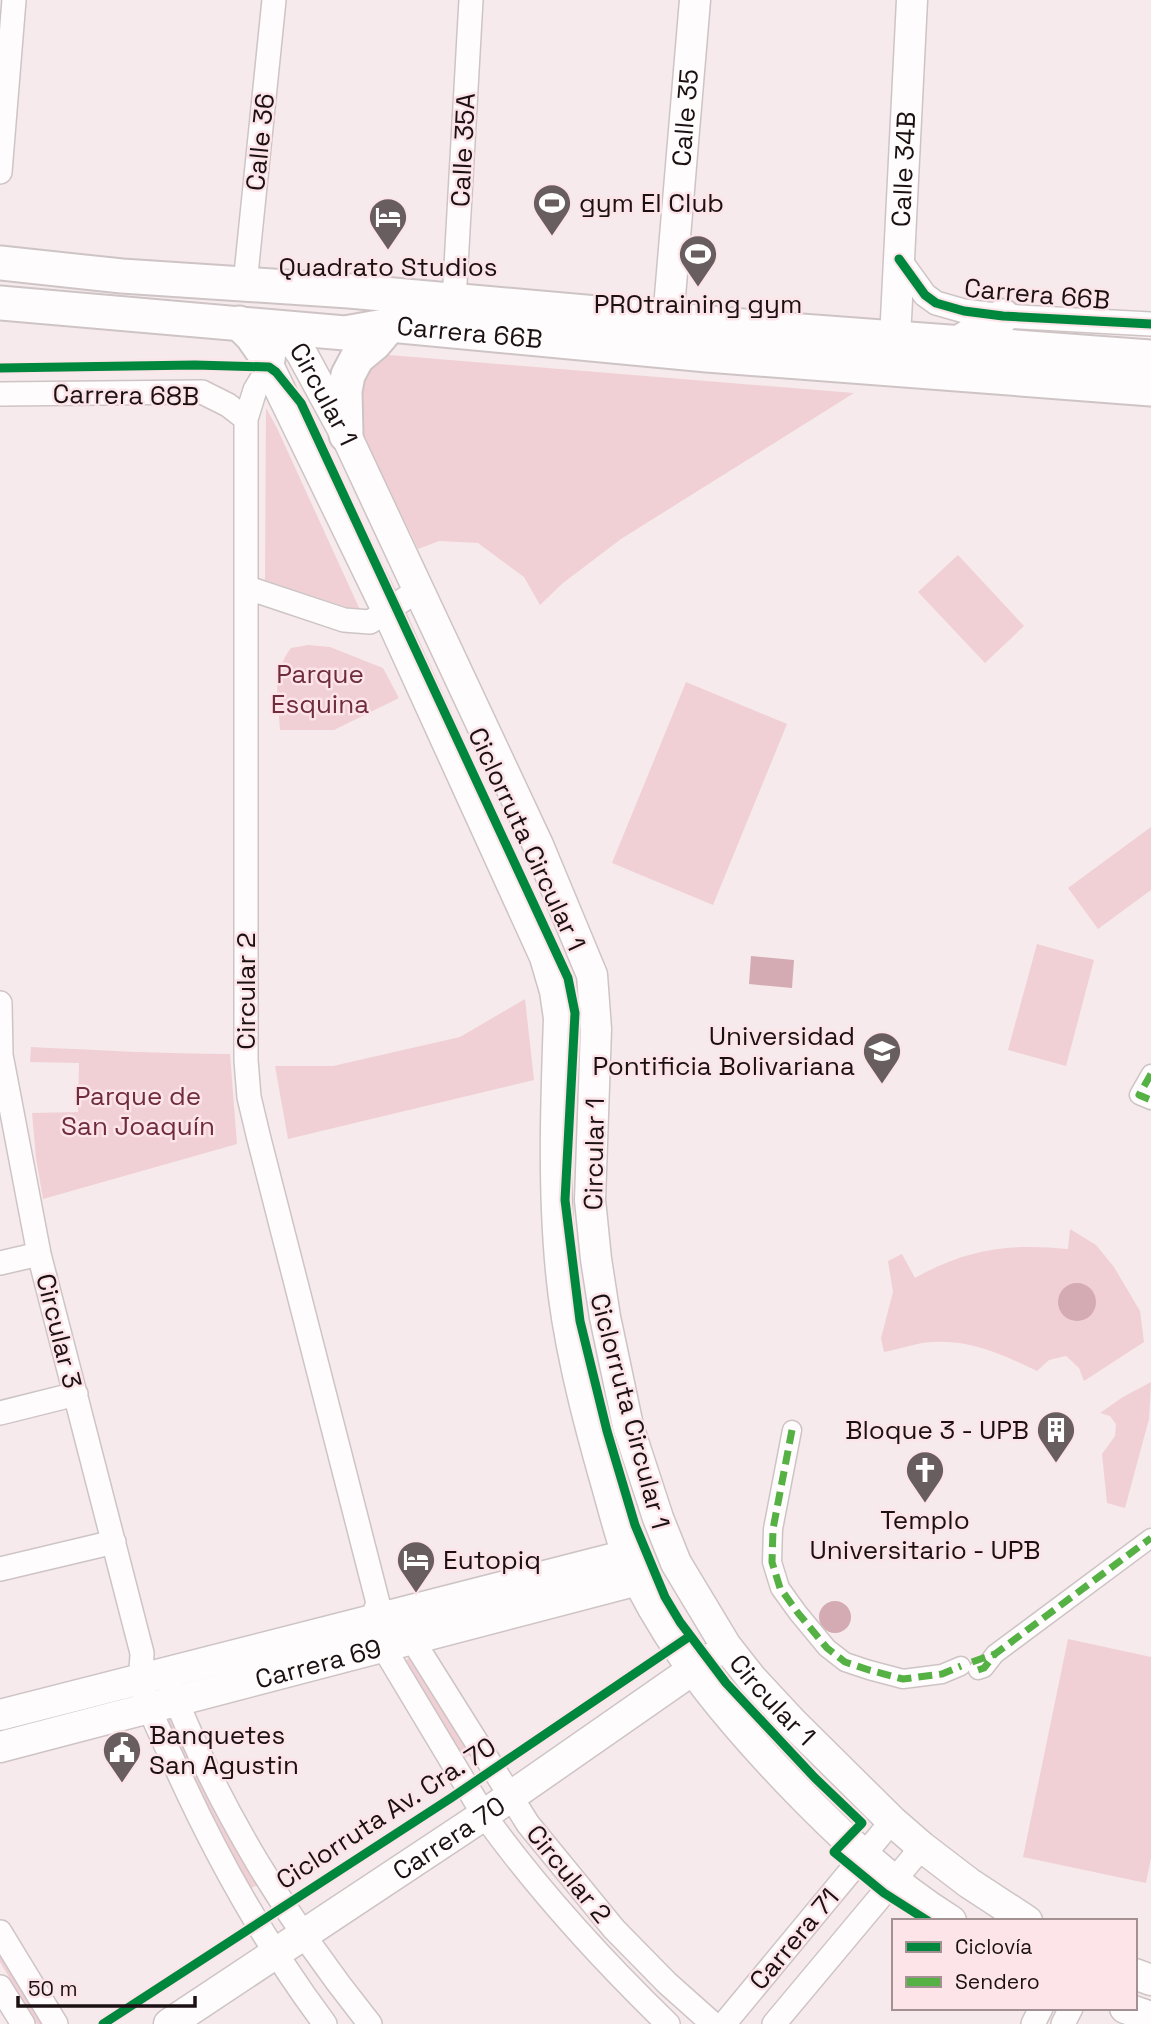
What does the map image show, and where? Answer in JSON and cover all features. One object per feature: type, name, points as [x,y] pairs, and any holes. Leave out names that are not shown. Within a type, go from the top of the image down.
[{"type":"main road","name":"Carrera 66B","points":[[0,263],[122,276],[341,290],[895,339],[1151,357]]},
{"type":"main road","points":[[245,284],[285,329],[341,290]]},
{"type":"main road","name":"Carrera 66B","points":[[0,303],[345,333],[390,325],[707,355],[1151,389]]},
{"type":"main road","points":[[958,343],[1003,316]]},
{"type":"main road","points":[[239,323],[258,343],[268,363]]},
{"type":"main road","points":[[346,435],[345,391],[348,375],[357,359],[375,344],[390,325]]},
{"type":"street","points":[[0,173],[14,0]]},
{"type":"street","name":"Calle 36","points":[[245,284],[274,0]]},
{"type":"street","name":"Calle 35A","points":[[454,301],[471,0]]},
{"type":"street","name":"Calle 35","points":[[668,320],[695,0]]},
{"type":"street","name":"Calle 34B","points":[[895,339],[912,0]]},
{"type":"street","name":"Carrera 66B","points":[[899,258],[925,295],[936,303],[964,311],[1003,316],[1151,324]]},
{"type":"street","name":"Circular 1","points":[[948,1919],[864,1855],[820,1814],[752,1743],[692,1670],[633,1567],[593,1435],[568,1321],[561,1272],[556,1199],[559,1018],[555,991],[545,957],[387,610],[268,363],[285,329],[302,354],[346,435],[538,845],[592,975],[596,1029],[590,1200],[596,1259],[628,1426],[658,1518],[676,1563],[726,1646],[784,1714],[922,1847],[969,1883],[1024,1919]]},
{"type":"street","name":"Circular 2","points":[[268,363],[255,390],[246,419],[246,1060],[249,1097],[388,1624],[484,1815],[534,1880],[668,2024]]},
{"type":"street","name":"Carrera 68B","points":[[0,394],[202,392],[221,401],[246,419]]},
{"type":"street","points":[[248,588],[344,620],[370,622],[418,590]]},
{"type":"street","name":"Circular 3","points":[[0,1003],[0,1055],[7,1126],[149,1668],[209,1838],[276,1953],[325,2024]]},
{"type":"street","points":[[1151,1074],[1139,1095],[1151,1100]]},
{"type":"street","points":[[0,1263],[39,1254]]},
{"type":"street","points":[[0,1413],[76,1394]]},
{"type":"street","points":[[792,1430],[773,1529],[772,1562],[780,1588],[815,1636],[845,1662],[902,1679],[969,1668],[995,1654],[1151,1538]]},
{"type":"street","points":[[0,1569],[114,1542]]},
{"type":"street","name":"Carrera 69","points":[[0,1715],[149,1668],[388,1624],[633,1567]]},
{"type":"street","name":"Circular 2","points":[[388,1624],[535,1834],[614,1929],[667,1983],[713,2024]]},
{"type":"street","name":"Carrera 69","points":[[0,1747],[163,1704],[388,1624]]},
{"type":"street","name":"Carrera 70","points":[[169,2024],[484,1815],[726,1646]]},
{"type":"street","name":"Circular 3","points":[[163,1704],[322,1962],[370,2024]]},
{"type":"street","name":"Carrera 71","points":[[724,2024],[892,1821]]},
{"type":"street","name":"Carrera 71","points":[[775,2024],[922,1847]]},
{"type":"street","points":[[0,1931],[56,2024]]},
{"type":"street","points":[[0,1987],[23,2024]]},
{"type":"street","points":[[1131,2010],[1151,2017]]},
{"type":"green space","points":[[389,355],[854,393],[621,539],[563,583],[540,605],[524,577],[478,543],[439,541],[418,549],[359,427],[360,378],[375,359]]},
{"type":"green space","points":[[266,408],[277,428],[361,612],[265,580]]},
{"type":"green space","points":[[958,555],[1024,626],[985,663],[918,592]]},
{"type":"green space","name":"Parque Esquina","points":[[308,645],[330,647],[383,668],[399,698],[334,730],[280,730],[277,687],[281,667],[291,648]]},
{"type":"green space","points":[[686,682],[787,724],[713,905],[612,863]]},
{"type":"green space","points":[[1151,827],[1151,890],[1098,929],[1068,888]]},
{"type":"green space","points":[[1037,944],[1094,960],[1066,1066],[1008,1050]]},
{"type":"green space","points":[[525,999],[534,1080],[288,1139],[275,1066],[333,1066],[460,1037]]},
{"type":"green space","name":"Parque de San Joaquín","points":[[31,1047],[230,1054],[237,1144],[43,1199],[32,1113],[78,1112],[79,1063],[30,1062]]},
{"type":"green space","points":[[1070,1229],[1096,1245],[1114,1267],[1140,1311],[1144,1342],[1084,1381],[1079,1368],[1066,1356],[1049,1360],[1037,1371],[999,1354],[960,1343],[926,1343],[884,1352],[881,1338],[893,1292],[888,1261],[902,1254],[915,1278],[952,1260],[988,1250],[1026,1247],[1068,1249]]},
{"type":"green space","points":[[1151,1382],[1149,1419],[1125,1508],[1107,1503],[1102,1454],[1115,1436],[1116,1424],[1110,1416],[1100,1413]]},
{"type":"green space","points":[[1068,1639],[1151,1657],[1151,1858],[1146,1883],[1023,1857]]},
{"type":"green space","points":[[414,1655],[471,1754],[458,1762],[401,1663]]},
{"type":"green space","points":[[173,1715],[260,1884],[249,1889],[162,1721]]},
{"type":"green space","points":[[0,1939],[49,2024],[37,2024],[0,1962]]},
{"type":"shaded area","points":[[751,956],[794,960],[792,988],[749,984]]},
{"type":"shaded area","points":[[1077,1283],[1090,1289],[1096,1302],[1090,1315],[1077,1321],[1064,1315],[1058,1302],[1064,1289]]},
{"type":"shaded area","points":[[835,1601],[847,1605],[851,1617],[847,1629],[835,1633],[823,1629],[819,1617],[823,1605]]},
{"type":"marked path","points":[[1151,1074],[1139,1095],[1151,1100]]},
{"type":"marked path","points":[[792,1430],[773,1529],[772,1562],[780,1588],[827,1648],[845,1662],[903,1679],[942,1674],[961,1666]]},
{"type":"marked path","points":[[978,1670],[984,1668],[995,1654],[1151,1538]]},
{"type":"marked path","points":[[972,1662],[995,1654]]},
{"type":"cycle path","points":[[899,259],[925,295],[936,303],[964,311],[1003,316],[1151,324]]},
{"type":"cycle path","name":"Ciclorruta Circular 1","points":[[0,368],[195,365],[269,367],[301,403],[568,978],[575,1013],[565,1200],[580,1321],[607,1431],[635,1525],[665,1597],[680,1622],[726,1683],[815,1778],[862,1823],[834,1852],[884,1893],[925,1919]]},
{"type":"cycle path","name":"Ciclorruta Av. Cra. 70","points":[[103,2024],[451,1798],[690,1636]]},
{"type":"place","name":"gym El Club","points":[[552,237]]},
{"type":"place","name":"Quadrato Studios","points":[[388,251]]},
{"type":"place","name":"PROtraining gym","points":[[698,288]]},
{"type":"place","name":"Universidad Pontificia Bolivariana","points":[[882,1085]]},
{"type":"place","name":"Bloque 3 - UPB","points":[[1056,1464]]},
{"type":"place","name":"Templo Universitario - UPB","points":[[925,1504]]},
{"type":"place","name":"Eutopiq","points":[[416,1594]]},
{"type":"place","name":"Banquetes San Agustin","points":[[122,1784]]}]
